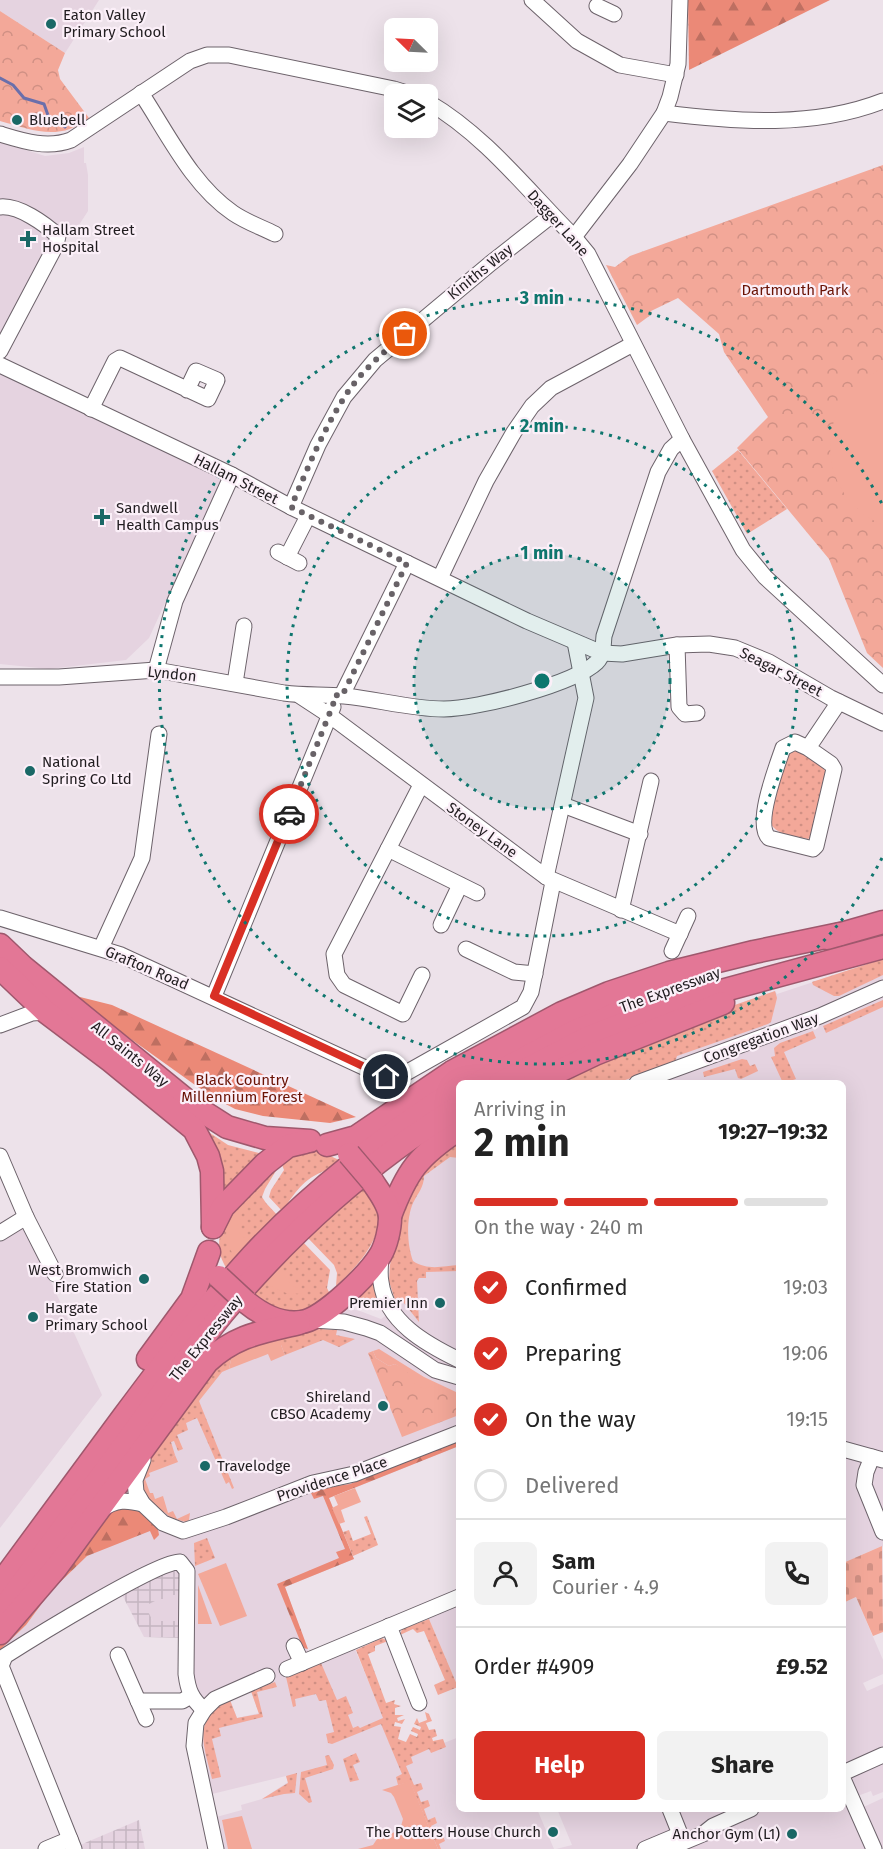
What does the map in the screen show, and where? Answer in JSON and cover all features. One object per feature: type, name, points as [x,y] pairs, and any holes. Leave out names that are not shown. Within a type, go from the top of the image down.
[{"type":"highway","name":"The Expressway","points":[[473,1080],[576,1025],[671,988],[883,922]]},
{"type":"highway","points":[[0,1563],[21,1531],[192,1299],[209,1252],[213,1227],[223,1207],[265,1164],[288,1146],[356,1137],[452,1072],[551,1018],[600,997],[669,973],[840,934]]},
{"type":"highway","name":"All Saints Way","points":[[0,945],[23,967],[191,1104],[227,1127],[265,1138],[318,1143]]},
{"type":"highway","name":"The Expressway","points":[[506,1080],[587,1038],[677,1003],[883,947]]},
{"type":"highway","points":[[540,1080],[595,1054],[833,961]]},
{"type":"highway","name":"All Saints Way","points":[[0,968],[46,1012],[111,1061],[194,1129],[208,1156],[212,1171],[213,1227]]},
{"type":"highway","name":"The Expressway","points":[[0,1584],[160,1368],[211,1303],[253,1255],[316,1194],[407,1122],[456,1090]]},
{"type":"highway","name":"The Expressway","points":[[0,1613],[183,1365],[264,1267],[344,1192],[396,1150],[456,1109]]},
{"type":"highway","points":[[0,1633],[56,1568],[207,1362],[221,1349],[243,1337],[306,1321],[341,1298],[381,1254],[390,1216],[401,1186],[412,1168],[427,1152],[456,1131]]},
{"type":"highway","points":[[318,1143],[340,1148],[348,1154],[372,1181],[384,1200],[390,1216]]},
{"type":"highway","points":[[209,1252],[213,1269],[246,1302],[270,1318],[306,1321]]},
{"type":"street","points":[[532,0],[577,41],[620,65],[676,75]]},
{"type":"street","points":[[574,237],[630,164],[664,113],[676,75],[680,0]]},
{"type":"street","points":[[597,7],[614,14]]},
{"type":"street","points":[[0,134],[40,144],[60,144],[88,130],[190,61],[207,55],[229,55],[384,87]]},
{"type":"street","points":[[141,93],[193,173],[211,194],[234,214],[275,234]]},
{"type":"street","points":[[664,113],[748,120],[820,118],[866,108],[883,101]]},
{"type":"street","name":"Dagger Lane","points":[[438,108],[468,130],[588,254],[682,439],[738,541],[758,568],[806,616],[883,685]]},
{"type":"street","points":[[0,207],[6,206],[44,223],[58,236],[56,245],[0,351]]},
{"type":"street","name":"Kiniths Way","points":[[291,507],[318,446],[344,397],[375,360],[552,215]]},
{"type":"street","points":[[440,578],[486,480],[532,406],[551,388],[633,344]]},
{"type":"street","points":[[91,409],[116,361],[120,358],[187,390]]},
{"type":"street","name":"Hallam Street","points":[[0,365],[232,475],[308,516],[527,621],[602,653]]},
{"type":"street","points":[[581,672],[597,662],[602,653],[604,636],[658,472],[671,449],[682,439]]},
{"type":"street","points":[[156,670],[175,602],[232,475]]},
{"type":"street","points":[[288,557],[308,516]]},
{"type":"street","points":[[214,996],[329,715],[407,563]]},
{"type":"street","points":[[235,683],[244,626]]},
{"type":"street","points":[[472,948],[514,972],[535,974],[549,879],[586,698],[575,642]]},
{"type":"street","points":[[677,645],[679,707],[685,714],[698,713]]},
{"type":"street","name":"Seagar Street","points":[[602,653],[622,654],[677,645],[723,645],[745,651],[770,662],[839,702],[883,723]]},
{"type":"street","name":"Lyndon","points":[[0,677],[59,677],[156,670],[300,696],[338,695],[444,709],[502,700],[581,672]]},
{"type":"street","name":"Stoney Lane","points":[[300,696],[329,715],[549,879],[680,934]]},
{"type":"street","points":[[808,748],[839,702]]},
{"type":"street","points":[[101,948],[142,858],[159,734]]},
{"type":"street","points":[[795,742],[808,748],[831,764],[834,769],[816,846],[813,849],[769,838],[764,833],[763,827],[765,808],[783,748],[795,742]]},
{"type":"street","points":[[621,910],[651,781]]},
{"type":"street","points":[[421,785],[342,936],[334,954],[334,964],[337,975],[344,985],[403,1014],[422,975]]},
{"type":"street","points":[[563,805],[640,834]]},
{"type":"street","points":[[388,849],[477,893]]},
{"type":"street","points":[[441,925],[460,885]]},
{"type":"street","points":[[672,951],[688,916]]},
{"type":"street","name":"Grafton Road","points":[[0,918],[121,955],[386,1077],[397,1077],[523,1007],[528,1001],[535,974]]},
{"type":"street","name":"Congregation Way","points":[[648,1080],[820,1016],[883,988]]},
{"type":"street","points":[[7,1023],[23,1008],[24,991]]},
{"type":"street","points":[[7,1023],[32,1013],[46,1012]]},
{"type":"street","points":[[0,1156],[26,1217],[55,1274]]},
{"type":"street","points":[[0,1233],[26,1217]]},
{"type":"street","points":[[381,1254],[380,1280],[390,1309],[408,1329],[437,1349],[456,1358]]},
{"type":"street","points":[[306,1321],[344,1322],[380,1333],[418,1360],[451,1375]]},
{"type":"street","name":"Providence Place","points":[[143,1504],[163,1523],[183,1531],[226,1517],[312,1483],[354,1474],[456,1434]]},
{"type":"street","points":[[143,1504],[136,1492],[135,1480],[153,1436]]},
{"type":"street","points":[[846,1450],[878,1459],[866,1472],[864,1485],[883,1532]]},
{"type":"street","points":[[97,1513],[111,1503],[126,1500],[143,1504]]},
{"type":"street","points":[[46,1849],[72,1844],[5,1695],[1,1666],[5,1656],[119,1589],[169,1563],[180,1562],[187,1571],[186,1674],[191,1696],[204,1710]]},
{"type":"street","points":[[294,1646],[295,1666],[456,1598]]},
{"type":"street","points":[[389,1626],[419,1703]]},
{"type":"street","points":[[118,1655],[146,1719]]},
{"type":"street","points":[[216,1849],[194,1746],[196,1723],[214,1699],[267,1676]]},
{"type":"street","points":[[138,1701],[182,1701],[191,1696]]},
{"type":"street","points":[[846,1763],[883,1749]]},
{"type":"street","points":[[846,1772],[883,1755]]},
{"type":"street","points":[[846,1786],[874,1849]]},
{"type":"street","points":[[671,1812],[684,1842]]},
{"type":"street","points":[[667,1849],[703,1834],[713,1826],[745,1812]]},
{"type":"street","points":[[645,1849],[684,1842]]},
{"type":"shaded area","name":"Eaton Valley Primary School","points":[[0,0],[99,0],[65,53],[0,11]]},
{"type":"shaded area","name":"Hallam Street Hospital","points":[[0,142],[45,156],[69,153],[84,147],[84,163],[86,163],[88,175],[88,211],[77,228],[72,225],[68,231],[65,227],[0,333]]},
{"type":"shaded area","name":"Sandwell Health Campus","points":[[0,371],[222,478],[149,638],[126,660],[49,669],[0,664]]},
{"type":"shaded area","points":[[883,959],[883,1548],[882,1546],[846,1562],[846,1080],[566,1080],[695,1019],[775,991],[777,994]]},
{"type":"shaded area","points":[[456,1143],[456,1447],[329,1498],[354,1559],[285,1587],[311,1659],[352,1642],[401,1760],[456,1738],[456,1812],[538,1812],[554,1849],[216,1849],[209,1819],[242,1810],[241,1805],[262,1799],[288,1782],[286,1776],[204,1796],[186,1621],[153,1621],[144,1606],[164,1595],[180,1562],[0,1653],[0,1633],[230,1356],[278,1337],[337,1330],[343,1307],[381,1319],[388,1314],[395,1300],[389,1281],[390,1265],[410,1190]],"holes":[[[248,1684],[259,1713],[237,1718],[227,1693]]]},
{"type":"shaded area","name":"Hargate Primary School","points":[[25,1224],[102,1395],[0,1528],[0,1239]]},
{"type":"shaded area","points":[[180,1562],[187,1595],[164,1595],[164,1599],[145,1606],[153,1621],[187,1621],[187,1638],[144,1637],[119,1589]]},
{"type":"shaded area","points":[[856,1597],[883,1660],[883,1674],[863,1683],[867,1691],[883,1684],[883,1792],[873,1796],[871,1791],[852,1798],[857,1810],[883,1798],[883,1849],[687,1849],[682,1838],[656,1849],[556,1849],[572,1845],[558,1812],[846,1812],[846,1602]]},
{"type":"shaded area","points":[[456,1598],[456,1682],[425,1610]]},
{"type":"shaded area","points":[[139,1820],[145,1849],[72,1849],[87,1842]]},
{"type":"green space","points":[[688,0],[830,0],[689,70]]},
{"type":"green space","points":[[0,11],[65,53],[58,70],[60,79],[89,118],[67,130],[56,132],[35,130],[0,121]]},
{"type":"green space","name":"Dartmouth Park","points":[[883,165],[883,668],[867,653],[829,559],[737,448],[768,417],[724,352],[719,334],[678,298],[651,311],[652,314],[637,325],[606,265],[615,267],[630,256]]},
{"type":"green space","points":[[883,368],[883,525],[860,511],[843,492],[833,470],[830,446],[834,423],[843,401],[860,382]]},
{"type":"green space","points":[[738,450],[787,509],[747,534],[712,471]]},
{"type":"green space","points":[[793,748],[821,764],[827,774],[815,834],[808,839],[783,834],[770,823],[767,816],[786,751]]},
{"type":"green space","points":[[883,959],[883,975],[839,996],[834,996],[813,985],[812,982]]},
{"type":"green space","points":[[775,991],[777,998],[771,1022],[768,1024],[677,1056],[675,1062],[625,1080],[566,1080],[695,1019]]},
{"type":"green space","name":"Black Country Millennium Forest","points":[[68,994],[112,1005],[356,1117],[330,1123],[263,1116],[235,1109],[209,1095]]},
{"type":"green space","points":[[883,1000],[883,1007],[826,1033],[823,1026]]},
{"type":"green space","points":[[813,1031],[816,1038],[784,1052],[796,1079],[782,1080],[771,1057],[775,1056],[774,1048],[780,1043]]},
{"type":"green space","points":[[742,1059],[747,1060],[750,1066],[755,1064],[758,1071],[741,1079],[738,1078],[735,1069],[704,1077],[703,1072]]},
{"type":"green space","points":[[204,1129],[228,1145],[263,1154],[217,1200]]},
{"type":"green space","points":[[456,1142],[456,1158],[450,1157],[424,1176],[422,1187],[413,1203],[409,1217],[409,1247],[413,1261],[430,1267],[456,1265],[456,1271],[426,1272],[426,1278],[419,1278],[417,1281],[419,1322],[400,1298],[395,1300],[389,1281],[390,1265],[402,1209],[423,1169]]},
{"type":"green space","points":[[307,1150],[324,1153],[339,1160],[335,1165],[330,1166],[332,1168],[314,1176],[302,1185],[282,1211],[269,1197],[284,1170],[281,1162]]},
{"type":"green space","points":[[275,1168],[277,1169],[262,1197],[279,1217],[227,1269],[220,1254],[219,1240],[223,1226],[241,1201]]},
{"type":"green space","points":[[363,1188],[378,1213],[376,1234],[366,1254],[336,1286],[337,1273],[334,1265],[306,1236]]},
{"type":"green space","points":[[235,1214],[241,1219],[236,1228],[242,1236],[253,1243],[238,1258],[227,1243],[226,1237],[228,1225]]},
{"type":"green space","points":[[302,1241],[330,1270],[327,1288],[330,1294],[312,1307],[302,1310],[287,1311],[266,1303],[254,1294]]},
{"type":"green space","points":[[281,1265],[286,1278],[291,1284],[303,1290],[302,1294],[286,1293],[263,1283]]},
{"type":"green space","points":[[374,1273],[376,1295],[381,1307],[378,1310],[347,1300]]},
{"type":"green space","points":[[337,1330],[336,1335],[355,1339],[339,1347],[323,1340],[285,1355],[281,1345],[232,1355],[229,1369],[222,1372],[199,1401],[234,1488],[232,1489],[229,1482],[226,1484],[197,1418],[186,1423],[188,1430],[177,1435],[183,1449],[178,1451],[174,1441],[171,1442],[175,1455],[167,1463],[144,1474],[140,1473],[223,1354],[302,1331]]},
{"type":"green space","points":[[272,1340],[281,1345],[285,1355],[271,1361],[268,1354],[229,1369],[232,1355],[248,1345]]},
{"type":"green space","points":[[379,1349],[424,1377],[456,1392],[456,1399],[432,1386],[423,1389],[412,1382],[408,1373],[395,1364],[389,1366],[376,1358],[373,1351]]},
{"type":"green space","points":[[373,1351],[376,1358],[389,1366],[395,1364],[455,1398],[456,1416],[402,1437],[368,1353]]},
{"type":"green space","points":[[456,1442],[456,1447],[329,1498],[354,1559],[285,1587],[308,1649],[303,1648],[277,1584],[339,1558],[336,1552],[345,1549],[323,1496],[314,1499],[311,1493],[324,1488],[350,1484]]},
{"type":"green space","points":[[175,1455],[178,1462],[149,1473],[150,1476],[145,1479],[155,1499],[163,1496],[168,1513],[173,1511],[177,1519],[190,1513],[189,1520],[186,1522],[171,1518],[164,1512],[162,1514],[148,1499],[141,1486],[144,1474]]},
{"type":"green space","points":[[355,1488],[361,1502],[341,1510],[345,1522],[339,1524],[332,1508],[338,1505],[334,1496]]},
{"type":"green space","points":[[136,1506],[158,1529],[159,1535],[154,1540],[150,1531],[87,1556],[51,1591],[26,1625],[0,1650],[0,1638],[105,1512]]},
{"type":"green space","points":[[367,1516],[378,1545],[353,1556],[343,1532],[349,1530],[353,1541],[371,1534],[364,1517]]},
{"type":"green space","points":[[207,1538],[215,1558],[195,1566],[194,1543]]},
{"type":"green space","points":[[882,1546],[883,1632],[873,1636],[856,1597],[846,1602],[846,1562]]},
{"type":"green space","points":[[226,1563],[247,1616],[220,1626],[198,1574]]},
{"type":"green space","points":[[198,1585],[212,1624],[198,1624]]},
{"type":"green space","points":[[429,1619],[456,1682],[456,1688],[438,1695],[434,1685],[445,1680],[424,1631],[417,1633],[413,1629],[400,1635],[402,1629]]},
{"type":"green space","points":[[382,1638],[388,1641],[375,1646],[375,1651],[368,1654],[386,1703],[395,1700],[394,1704],[401,1706],[395,1708],[395,1715],[404,1715],[397,1718],[398,1721],[405,1719],[402,1724],[395,1722],[394,1726],[401,1727],[398,1739],[406,1742],[410,1734],[417,1737],[418,1734],[411,1731],[413,1727],[420,1730],[421,1727],[414,1724],[417,1718],[419,1723],[427,1720],[425,1712],[429,1714],[432,1721],[426,1723],[429,1730],[435,1729],[437,1736],[432,1738],[433,1741],[443,1739],[446,1747],[431,1753],[429,1749],[411,1757],[413,1763],[406,1766],[414,1785],[421,1783],[423,1789],[417,1792],[421,1802],[428,1800],[430,1806],[424,1809],[428,1820],[435,1817],[437,1823],[431,1826],[436,1837],[442,1834],[445,1841],[439,1844],[441,1849],[438,1849],[410,1782],[398,1785],[396,1777],[402,1774],[381,1724],[332,1744],[328,1743],[326,1734],[334,1732],[326,1700],[319,1701],[316,1694],[295,1699],[296,1706],[293,1707],[286,1677],[321,1663],[337,1700],[346,1696],[353,1713],[348,1715],[353,1728],[358,1726],[360,1728],[383,1718],[356,1650]]},
{"type":"green space","points":[[275,1682],[277,1687],[257,1692],[263,1717],[219,1728],[221,1736],[212,1739],[221,1777],[212,1779],[203,1734],[210,1715],[230,1700],[237,1718],[259,1714],[251,1691]]},
{"type":"green space","points":[[356,1753],[360,1762],[353,1765],[359,1780],[350,1782],[343,1759]]},
{"type":"green space","points":[[329,1755],[334,1765],[333,1769],[305,1778],[312,1802],[309,1803],[299,1794],[301,1772],[327,1765],[325,1756]]},
{"type":"green space","points":[[297,1773],[295,1793],[262,1799],[288,1783],[286,1776]]},
{"type":"green space","points":[[410,1781],[438,1849],[358,1849],[373,1845],[377,1839],[400,1830],[403,1819],[394,1797],[391,1793],[382,1790]]},
{"type":"green space","points":[[242,1816],[252,1849],[228,1849],[222,1820]]},
{"type":"waterway","points":[[0,78],[13,85],[24,98],[44,104],[49,118],[65,127]]},
{"type":"way so far","points":[[289,814],[335,695],[342,696],[407,563],[291,507],[318,446],[344,397],[375,360],[405,334]]},
{"type":"place","name":"Eaton Valley Primary School","points":[[51,24]]},
{"type":"place","name":"Bluebell","points":[[17,120]]},
{"type":"place","name":"Hallam Street Hospital","points":[[28,239]]},
{"type":"place","name":"Sandwell Health Campus","points":[[102,517]]},
{"type":"place","name":"National Spring Co Ltd","points":[[30,771]]},
{"type":"place","name":"West Bromwich Fire Station","points":[[144,1279]]},
{"type":"place","name":"Premier Inn","points":[[440,1303]]},
{"type":"place","name":"Hargate Primary School","points":[[33,1317]]},
{"type":"place","name":"Shireland CBSO Academy","points":[[383,1406]]},
{"type":"place","name":"Travelodge","points":[[205,1466]]},
{"type":"place","name":"The Potters House Church","points":[[553,1832]]},
{"type":"place","name":"Anchor Gym (L1)","points":[[792,1834]]},
{"type":"route","points":[[289,814],[214,996],[386,1077]]}]
